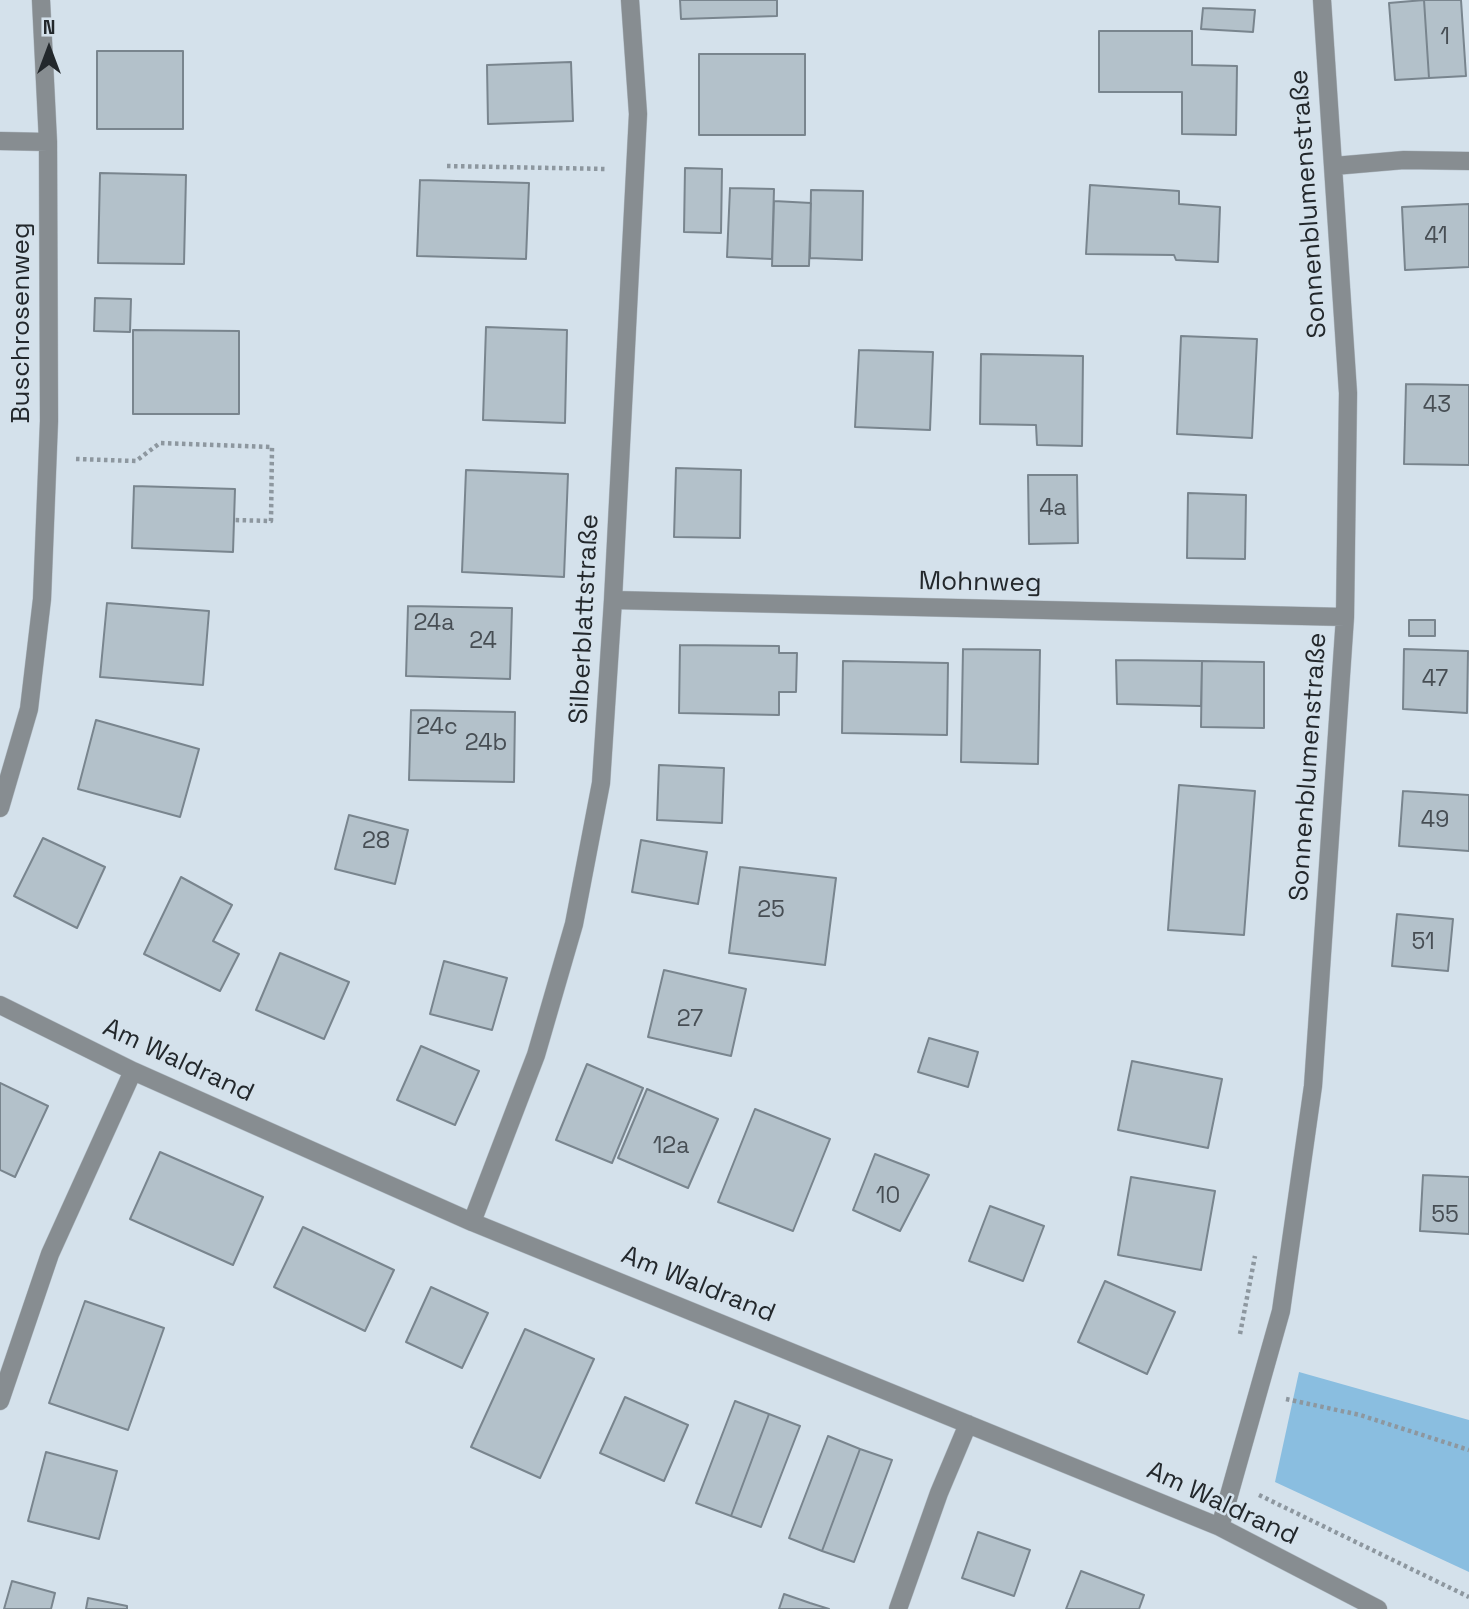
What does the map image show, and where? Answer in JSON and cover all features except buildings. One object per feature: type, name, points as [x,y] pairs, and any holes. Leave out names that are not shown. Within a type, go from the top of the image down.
[{"type":"street","name":"Buschrosenweg","points":[[0,808],[29,709],[42,599],[47,457],[48,142],[41,0]]},
{"type":"street","name":"Silberblattstraße","points":[[472,1222],[536,1055],[574,924],[601,783],[614,600],[638,114],[630,0]]},
{"type":"street","name":"Sonnenblumenstraße","points":[[1220,1527],[1281,1311],[1313,1086],[1345,617],[1348,393],[1322,0]]},
{"type":"street","points":[[0,141],[48,142]]},
{"type":"street","points":[[1334,166],[1404,160],[1469,161]]},
{"type":"street","name":"Mohnweg","points":[[614,600],[1345,617]]},
{"type":"street","name":"Am Waldrand","points":[[0,1005],[133,1070],[472,1222],[1220,1527],[1378,1609]]},
{"type":"street","points":[[0,1401],[50,1254],[133,1070]]},
{"type":"street","points":[[898,1609],[939,1493],[968,1424]]},
{"type":"path","points":[[447,166],[635,169]]},
{"type":"path","points":[[47,457],[136,461],[160,443],[272,447],[271,521],[234,520]]},
{"type":"path","points":[[1238,1341],[1257,1243]]},
{"type":"path","points":[[1258,1392],[1360,1415],[1469,1450]]},
{"type":"path","points":[[1232,1483],[1469,1597]]},
{"type":"shaded area","points":[[1299,1372],[1469,1420],[1469,1572],[1275,1482]]}]
